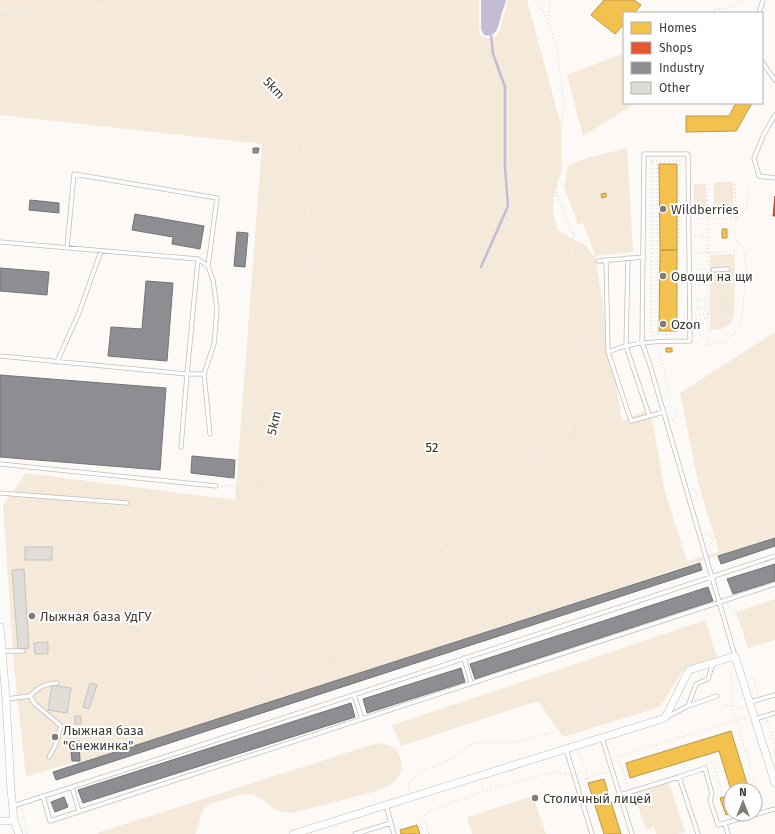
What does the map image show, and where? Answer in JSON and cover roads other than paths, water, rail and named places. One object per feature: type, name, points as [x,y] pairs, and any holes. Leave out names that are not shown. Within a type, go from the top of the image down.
[{"type":"street","points":[[0,627],[11,790],[14,821],[19,834]]},
{"type":"street","points":[[293,834],[665,718],[689,670],[735,656],[775,782]]},
{"type":"street","points":[[0,821],[14,821]]},
{"type":"lane","points":[[759,12],[763,0]]},
{"type":"lane","points":[[763,63],[775,80]]},
{"type":"lane","points":[[775,115],[764,134],[754,158],[759,176],[775,178]]},
{"type":"lane","points":[[608,352],[642,343],[690,341],[688,154],[657,156],[644,154],[642,343],[665,411],[712,576],[722,601],[735,656]]},
{"type":"lane","points":[[67,248],[74,174],[217,198],[208,266],[213,280],[217,309],[214,344],[204,374],[210,434]]},
{"type":"lane","points":[[0,242],[198,259],[208,266]]},
{"type":"lane","points":[[57,362],[79,312],[101,250]]},
{"type":"lane","points":[[598,261],[644,257]]},
{"type":"lane","points":[[628,258],[626,346],[649,415]]},
{"type":"lane","points":[[181,447],[186,374],[198,259]]},
{"type":"lane","points":[[606,260],[608,352],[631,421],[665,411]]},
{"type":"lane","points":[[713,270],[728,269]]},
{"type":"lane","points":[[0,356],[186,374],[204,374]]},
{"type":"lane","points":[[0,464],[216,486]]},
{"type":"lane","points":[[0,493],[127,503]]},
{"type":"lane","points":[[13,806],[775,556]]},
{"type":"lane","points":[[43,796],[50,821],[775,584]]},
{"type":"lane","points":[[2,652],[23,651]]},
{"type":"lane","points":[[464,658],[472,683]]},
{"type":"lane","points":[[688,706],[696,684],[708,679],[713,662]]},
{"type":"lane","points":[[6,699],[30,696],[38,688],[49,683],[57,683]]},
{"type":"lane","points":[[775,694],[760,699],[753,711],[766,716],[775,713]]},
{"type":"lane","points":[[354,695],[362,719]]},
{"type":"lane","points":[[30,696],[35,704],[61,726],[56,746],[49,757]]},
{"type":"lane","points":[[665,718],[688,706],[717,696]]},
{"type":"lane","points":[[602,738],[632,834]]},
{"type":"lane","points":[[566,749],[592,834]]},
{"type":"lane","points":[[620,795],[705,768],[712,794],[710,800],[718,826],[775,809]]},
{"type":"lane","points":[[679,777],[698,834]]},
{"type":"lane","points":[[72,787],[79,812]]},
{"type":"lane","points":[[386,805],[394,834]]},
{"type":"lane","points":[[355,834],[391,823]]},
{"type":"lane","points":[[725,824],[728,834]]},
{"type":"waterway","points":[[481,267],[508,206],[505,167],[505,87],[493,54],[491,35]]},
{"type":"place","name":"Wildberries","points":[[663,209]]},
{"type":"place","name":"Овощи на щи","points":[[663,276]]},
{"type":"place","name":"Ozon","points":[[663,324]]},
{"type":"place","name":"Лыжная база УдГУ","points":[[32,616]]},
{"type":"place","name":"Лыжная база \"Снежинка\"","points":[[55,737]]},
{"type":"place","name":"Столичный лицей","points":[[535,798]]},
{"type":"park label","name":"52","points":[[432,447]]}]
